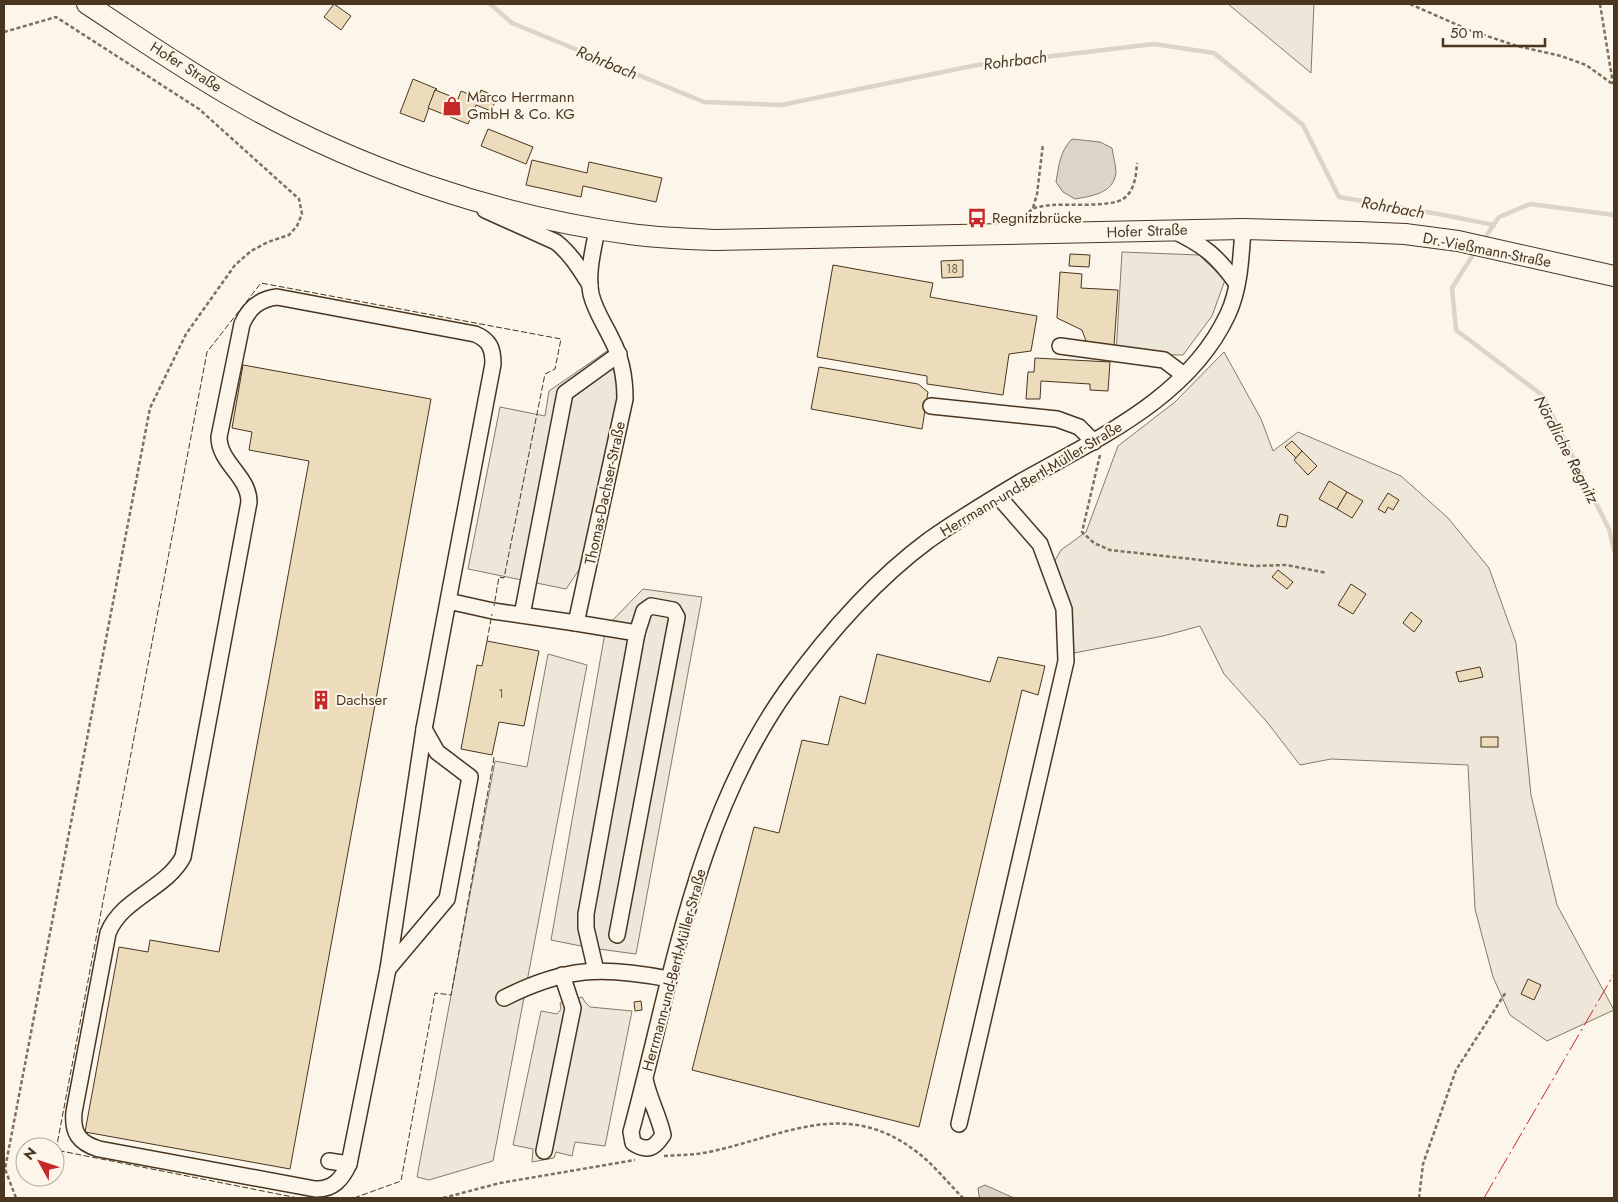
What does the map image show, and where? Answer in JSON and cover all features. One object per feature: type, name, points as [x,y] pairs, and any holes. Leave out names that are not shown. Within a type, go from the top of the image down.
[{"type":"main road","name":"Hofer Straße","points":[[86,4],[236,99],[288,127],[371,164],[469,199],[561,223],[597,230],[668,238],[716,240],[1243,229],[1359,232]]},
{"type":"main road","name":"Dr.-Vießmann-Straße","points":[[1359,232],[1405,234],[1458,241],[1614,276]]},
{"type":"street","points":[[469,199],[483,209],[556,242],[565,249],[578,265],[590,285]]},
{"type":"street","name":"Herrmann-und-Bertl-Müller-Straße","points":[[645,1079],[647,1092],[660,1122],[663,1136],[654,1147],[650,1148],[633,1143],[631,1132],[692,891],[720,811],[745,759],[786,692],[831,634],[897,567],[928,541],[998,496],[1136,416],[1184,375],[1218,334],[1229,311],[1237,284],[1243,229]]},
{"type":"street","points":[[590,285],[597,230]]},
{"type":"street","points":[[1173,230],[1196,242],[1211,253],[1223,264],[1237,284]]},
{"type":"street","name":"Thomas-Dachser-Straße","points":[[576,622],[625,399],[624,374],[619,354],[595,306],[590,285]]},
{"type":"street","points":[[277,297],[456,330],[481,336],[490,345],[493,364],[448,601],[424,729],[388,970],[349,1164],[340,1180],[324,1189],[99,1149],[83,1142],[78,1136],[73,1121],[74,1112],[108,932],[118,914],[170,875],[189,858],[249,502],[246,486],[222,453],[219,437],[242,324],[246,315],[260,301],[277,297]]},
{"type":"street","points":[[1060,346],[1164,360],[1184,375]]},
{"type":"street","points":[[522,616],[565,393],[619,354]]},
{"type":"street","points":[[931,406],[1056,419],[1079,427],[1100,438]]},
{"type":"street","points":[[959,1124],[1066,661],[1064,608],[1040,544],[998,496]]},
{"type":"street","points":[[448,601],[522,616],[576,622],[637,633]]},
{"type":"street","points":[[596,971],[586,928],[586,914],[637,633],[644,611],[651,606],[673,610],[677,618],[617,935]]},
{"type":"street","points":[[388,970],[448,899],[470,777],[437,752],[424,729]]},
{"type":"street","points":[[504,998],[532,985],[578,972],[637,973],[669,979]]},
{"type":"street","points":[[544,1151],[573,1008],[562,975]]},
{"type":"street","points":[[329,1161],[349,1164]]},
{"type":"path","points":[[1410,4],[1469,30],[1517,46],[1561,56],[1586,65],[1614,85]]},
{"type":"path","points":[[1600,4],[1614,85]]},
{"type":"path","points":[[4,32],[56,17],[200,109],[299,199],[302,214],[297,226],[289,235],[268,242],[251,251],[235,265],[186,334],[150,408],[5,1169],[16,1198]]},
{"type":"path","points":[[1033,208],[1037,194],[1043,144]]},
{"type":"path","points":[[1013,235],[1027,213],[1033,208],[1050,205],[1113,203],[1123,199],[1131,190],[1136,178],[1137,163]]},
{"type":"path","points":[[1100,438],[1082,532],[1094,543],[1110,550],[1254,566],[1286,565],[1327,573]]},
{"type":"path","points":[[1418,1198],[1423,1164],[1456,1070],[1506,992]]},
{"type":"path","points":[[663,1136],[659,1157],[709,1152],[800,1127],[825,1123],[842,1122],[861,1125],[883,1133],[916,1152],[963,1198]]},
{"type":"path","points":[[443,1198],[500,1182],[643,1159]]},
{"type":"shaded area","points":[[1228,4],[1314,4],[1311,73]]},
{"type":"shaded area","points":[[1072,139],[1100,142],[1112,148],[1116,173],[1111,186],[1106,190],[1075,199],[1063,192],[1056,182],[1062,153]]},
{"type":"shaded area","points":[[1122,252],[1199,255],[1225,280],[1212,316],[1183,355],[1116,354]]},
{"type":"shaded area","points":[[607,351],[620,389],[589,555],[566,589],[468,569],[500,407],[545,416],[549,391]]},
{"type":"shaded area","points":[[1224,352],[1261,419],[1273,451],[1298,432],[1401,476],[1448,518],[1489,568],[1516,643],[1531,795],[1557,905],[1614,1010],[1547,1041],[1510,1015],[1493,977],[1475,909],[1468,765],[1331,759],[1300,765],[1267,722],[1224,674],[1200,626],[1163,636],[1074,653],[1067,602],[1053,564],[1061,550],[1086,532],[1118,446],[1175,402]]},
{"type":"shaded area","points":[[643,589],[702,597],[636,954],[551,940],[606,627]]},
{"type":"shaded area","points":[[548,654],[587,665],[493,1161],[429,1180],[417,1177],[495,761],[527,767]]},
{"type":"shaded area","points":[[582,997],[590,1007],[632,1011],[605,1146],[575,1142],[572,1156],[556,1152],[554,1158],[532,1162],[533,1149],[513,1145],[541,1011],[557,1014],[561,1009],[560,1003]]},
{"type":"shaded area","points":[[985,1185],[1014,1198],[981,1198],[978,1188]]},
{"type":"building","points":[[334,4],[351,16],[341,30],[324,17]]},
{"type":"building","points":[[413,79],[437,89],[424,122],[400,113]]},
{"type":"building","name":"Marco Herrmann GmbH & Co. KG","points":[[435,90],[458,99],[461,91],[478,98],[481,90],[497,97],[491,111],[476,105],[468,124],[428,108]]},
{"type":"building","points":[[488,129],[533,147],[526,164],[481,146]]},
{"type":"building","points":[[532,160],[587,173],[589,162],[662,178],[656,202],[583,186],[581,197],[526,185]]},
{"type":"building","points":[[1070,254],[1090,255],[1089,267],[1069,266]]},
{"type":"building","points":[[963,260],[963,277],[942,278],[941,261]]},
{"type":"building","points":[[833,265],[933,283],[930,297],[1037,316],[1031,351],[1009,354],[1003,395],[927,384],[927,376],[817,357]]},
{"type":"building","points":[[1060,272],[1082,274],[1081,288],[1118,290],[1114,346],[1087,344],[1082,330],[1057,318]]},
{"type":"building","points":[[1035,358],[1110,362],[1108,391],[1090,390],[1090,384],[1041,381],[1040,399],[1026,399],[1028,372],[1034,372]]},
{"type":"building","name":"Dachser","points":[[243,365],[431,399],[290,1169],[85,1132],[119,947],[148,952],[150,940],[219,952],[309,461],[249,450],[252,432],[232,428]]},
{"type":"building","points":[[819,367],[918,384],[928,392],[922,429],[811,409]]},
{"type":"building","points":[[1292,441],[1302,451],[1296,458],[1285,447]]},
{"type":"building","points":[[1302,451],[1317,466],[1308,475],[1294,460]]},
{"type":"building","points":[[1329,481],[1347,492],[1337,509],[1319,499]]},
{"type":"building","points":[[1347,492],[1363,501],[1352,518],[1337,509]]},
{"type":"building","points":[[1388,493],[1399,500],[1393,510],[1388,507],[1385,513],[1378,509]]},
{"type":"building","points":[[1280,514],[1288,516],[1286,527],[1277,526]]},
{"type":"building","points":[[1278,570],[1293,582],[1287,589],[1272,577]]},
{"type":"building","points":[[1351,584],[1366,594],[1353,614],[1338,605]]},
{"type":"building","points":[[1411,612],[1422,621],[1414,632],[1403,623]]},
{"type":"building","points":[[487,641],[539,651],[524,726],[499,722],[492,755],[461,749],[477,665],[482,666]]},
{"type":"building","points":[[877,654],[990,682],[998,657],[1045,666],[1038,695],[1022,690],[919,1127],[692,1070],[754,827],[779,833],[802,740],[828,745],[840,696],[865,704]]},
{"type":"building","points":[[1480,667],[1483,677],[1459,682],[1456,672]]},
{"type":"building","points":[[1481,737],[1498,737],[1498,747],[1481,747]]},
{"type":"building","points":[[1528,979],[1541,985],[1534,1000],[1521,994]]},
{"type":"building","points":[[641,1001],[642,1010],[635,1011],[634,1002]]},
{"type":"waterway","name":"Rohrbach","points":[[490,4],[512,23],[704,102],[781,105],[977,65],[1154,44],[1214,53],[1303,125],[1339,197],[1494,225]]},
{"type":"waterway","name":"Nördliche Regnitz","points":[[1482,242],[1499,217],[1530,204],[1614,215]]},
{"type":"waterway","name":"Nördliche Regnitz","points":[[1476,250],[1452,288],[1456,330],[1542,395],[1609,529],[1614,550]]},
{"type":"fence","points":[[298,1198],[56,1150],[207,352],[261,283],[561,339],[555,369],[545,374],[504,578],[499,577],[494,606]]},
{"type":"fence","points":[[487,641],[492,614]]},
{"type":"fence","points":[[354,1198],[401,1181],[435,993],[451,995],[494,758],[492,755]]},
{"type":"power","points":[[1484,1198],[1614,974]]},
{"type":"place","name":"Marco Herrmann GmbH & Co. KG","points":[[452,106]]},
{"type":"place","name":"Regnitzbrücke","points":[[977,218]]},
{"type":"place","name":"Dachser","points":[[321,700]]}]
